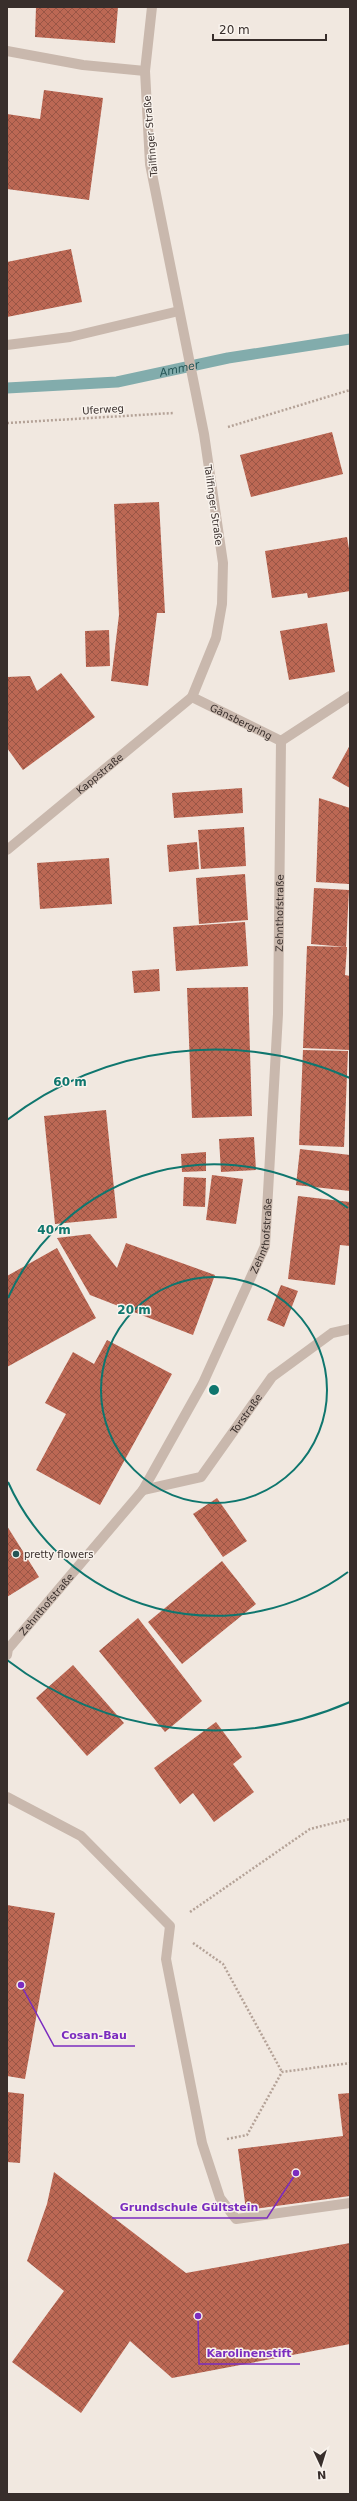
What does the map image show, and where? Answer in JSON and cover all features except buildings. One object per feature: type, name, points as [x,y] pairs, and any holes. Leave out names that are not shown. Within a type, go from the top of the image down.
[{"type":"street","name":"Tailfinger Straße","points":[[152,7],[145,71],[150,164],[178,311],[200,411],[223,563],[222,604],[216,638],[192,697]]},
{"type":"street","points":[[7,51],[83,65],[145,71]]},
{"type":"street","points":[[7,345],[70,337],[178,311]]},
{"type":"street","name":"Gänsbergring","points":[[192,697],[281,741],[350,696]]},
{"type":"street","name":"Kappstraße","points":[[7,850],[192,697]]},
{"type":"street","name":"Zehnthofstraße","points":[[7,1651],[143,1490],[203,1383],[265,1246],[278,1014],[281,741]]},
{"type":"street","name":"Torstraße","points":[[143,1490],[201,1478],[272,1377],[332,1333],[350,1329]]},
{"type":"street","points":[[7,1797],[81,1836],[170,1926],[166,1959],[202,2143],[220,2198],[236,2219],[350,2203]]},
{"type":"path","points":[[204,434],[350,390]]},
{"type":"path","name":"Uferweg","points":[[7,423],[200,411]]},
{"type":"path","points":[[282,2072],[223,1964],[170,1926],[310,1829],[350,1819]]},
{"type":"path","points":[[282,2072],[350,2063]]},
{"type":"path","points":[[202,2143],[247,2135],[282,2072]]},
{"type":"waterway","name":"Ammer","points":[[7,388],[117,382],[228,358],[350,339]]},
{"type":"place","name":"pretty flowers","points":[[16,1554]]},
{"type":"place","name":"Cosan-Bau","points":[[21,1985]]},
{"type":"place","name":"Grundschule Gültstein","points":[[296,2173]]},
{"type":"place","name":"Karolinenstift","points":[[198,2316]]}]
